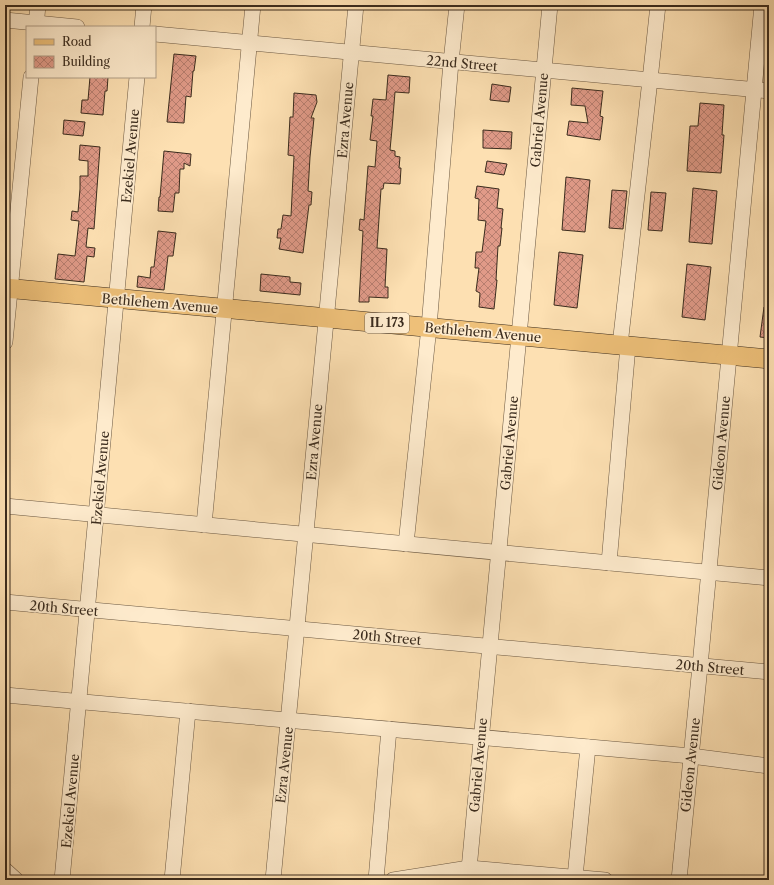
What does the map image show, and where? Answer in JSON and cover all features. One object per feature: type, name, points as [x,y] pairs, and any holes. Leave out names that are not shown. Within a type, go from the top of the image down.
[{"type":"main road","name":"Bethlehem Avenue","points":[[8,289],[769,359]]},
{"type":"street","points":[[36,25],[38,5]]},
{"type":"street","points":[[142,26],[144,5]]},
{"type":"street","points":[[204,525],[253,5]]},
{"type":"street","name":"Ezra Avenue","points":[[273,880],[356,5]]},
{"type":"street","points":[[406,544],[429,327],[457,5]]},
{"type":"street","name":"Gabriel Avenue","points":[[468,874],[550,5]]},
{"type":"street","points":[[609,563],[624,345],[658,5]]},
{"type":"street","name":"Gideon Avenue","points":[[679,880],[729,355],[762,90],[762,5]]},
{"type":"street","points":[[5,20],[36,25],[56,26]]},
{"type":"street","name":"22nd Street","points":[[156,34],[762,90]]},
{"type":"street","points":[[5,342],[8,289],[31,78]]},
{"type":"street","name":"Ezekiel Avenue","points":[[62,880],[138,78]]},
{"type":"street","points":[[5,506],[769,578]]},
{"type":"street","name":"20th Street","points":[[5,602],[769,672]]},
{"type":"street","points":[[5,695],[691,756],[769,766]]},
{"type":"street","points":[[172,880],[188,711]]},
{"type":"street","points":[[376,880],[389,729]]},
{"type":"street","points":[[575,877],[588,747]]},
{"type":"street","points":[[5,870],[16,880]]},
{"type":"street","points":[[393,880],[468,874],[575,877],[605,880]]},
{"type":"building","points":[[174,54],[196,56],[191,97],[186,96],[184,123],[167,122]]},
{"type":"building","points":[[388,75],[410,77],[409,93],[395,92],[390,150],[395,151],[395,156],[400,157],[400,184],[384,183],[383,189],[381,189],[377,248],[387,249],[385,287],[388,287],[388,298],[369,297],[369,302],[359,302],[363,231],[359,230],[360,219],[364,220],[368,166],[375,167],[377,141],[370,140],[373,116],[371,116],[373,99],[386,100]]},
{"type":"building","points":[[90,78],[108,78],[103,115],[81,113],[82,100],[88,100]]},
{"type":"building","points":[[492,84],[511,87],[509,102],[490,100]]},
{"type":"building","points":[[572,88],[603,91],[600,116],[603,117],[600,140],[567,135],[569,121],[588,123],[585,106],[571,105]]},
{"type":"building","points":[[294,93],[316,95],[317,102],[311,118],[314,118],[308,191],[312,192],[303,253],[279,249],[281,238],[277,238],[278,229],[281,229],[283,215],[291,216],[294,156],[288,155],[290,117],[293,117]]},
{"type":"building","points":[[700,103],[724,105],[722,135],[724,135],[721,173],[687,171],[690,126],[698,126]]},
{"type":"building","points":[[64,120],[85,122],[83,136],[63,134]]},
{"type":"building","points":[[483,130],[512,132],[511,149],[483,148]]},
{"type":"building","points":[[80,145],[100,147],[94,229],[88,228],[86,247],[95,248],[94,257],[87,256],[84,282],[55,279],[58,254],[75,256],[79,221],[71,220],[72,211],[78,212],[80,176],[88,176],[88,161],[79,160]]},
{"type":"building","points":[[164,151],[191,154],[190,166],[184,163],[184,169],[180,169],[179,193],[175,193],[173,212],[158,211]]},
{"type":"building","points":[[487,161],[507,164],[504,175],[485,172]]},
{"type":"building","points":[[566,177],[590,180],[585,232],[562,230]]},
{"type":"building","points":[[477,186],[499,189],[497,208],[503,209],[500,246],[498,246],[494,309],[479,307],[480,293],[476,291],[479,268],[475,268],[476,252],[482,252],[486,221],[478,220],[479,199],[475,198]]},
{"type":"building","points":[[693,188],[717,191],[712,244],[689,242]]},
{"type":"building","points":[[612,190],[627,191],[623,229],[609,228]]},
{"type":"building","points":[[651,192],[666,193],[662,231],[648,230]]},
{"type":"building","points":[[158,231],[176,233],[173,256],[168,256],[164,290],[137,287],[138,276],[150,278],[151,267],[154,267]]},
{"type":"building","points":[[559,252],[583,255],[577,308],[554,305]]},
{"type":"building","points":[[687,264],[711,267],[705,320],[682,317]]},
{"type":"building","points":[[261,274],[290,277],[290,282],[301,283],[300,295],[260,291]]},
{"type":"building","points":[[764,307],[769,307],[769,338],[760,337]]}]
